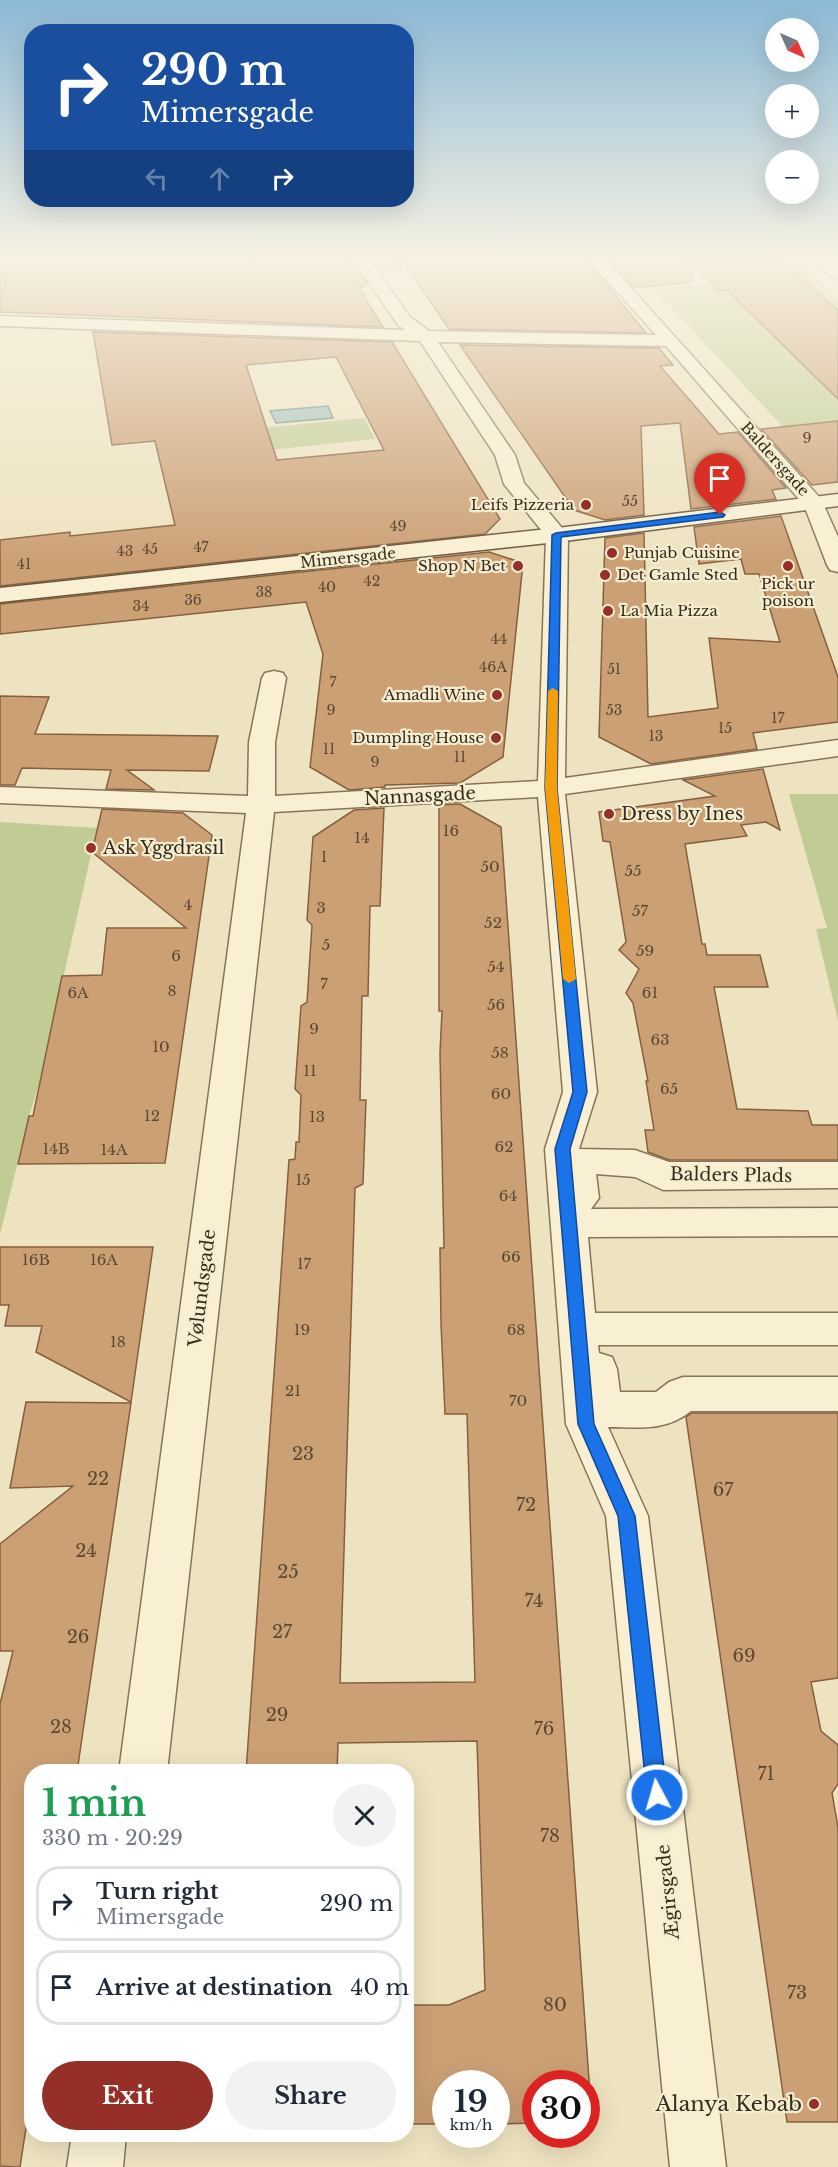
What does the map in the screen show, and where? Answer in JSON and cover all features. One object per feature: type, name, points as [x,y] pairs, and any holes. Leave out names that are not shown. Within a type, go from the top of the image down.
[{"type":"street","points":[[441,359],[505,455],[514,484],[556,535]]},
{"type":"street","name":"Baldersgade","points":[[687,359],[814,503],[838,565]]},
{"type":"street","name":"Mimersgade","points":[[0,595],[556,535],[838,500]]},
{"type":"street","name":"Ægirsgade","points":[[556,535],[551,788],[580,1092],[562,1149],[576,1223],[586,1329],[586,1424],[627,1516],[698,2167]]},
{"type":"street","name":"Vølundsgade","points":[[144,1764],[261,805],[262,742],[274,678]]},
{"type":"street","name":"Nannasgade","points":[[0,795],[261,805],[551,788],[838,748]]},
{"type":"street","name":"Balders Plads","points":[[576,1223],[578,1165],[582,1161],[632,1162],[650,1166],[663,1176],[838,1175]]},
{"type":"street","points":[[576,1223],[838,1222]]},
{"type":"street","points":[[838,1329],[586,1329],[605,1410],[664,1409],[682,1394],[838,1394]]},
{"type":"street","points":[[96,2167],[98,2142]]},
{"type":"green space","points":[[720,359],[838,359],[838,421],[783,427]]},
{"type":"green space","points":[[364,418],[375,439],[269,450],[261,428]]},
{"type":"green space","points":[[789,794],[838,794],[838,1021],[816,929],[827,928]]},
{"type":"green space","points":[[0,822],[97,828],[40,1081],[29,1116],[0,1235]]},
{"type":"water","points":[[328,406],[333,418],[276,423],[270,411]]},
{"type":"building","points":[[98,359],[312,359],[246,365],[277,460],[384,450],[337,359],[402,359],[500,519],[485,534],[0,586],[0,540],[70,532],[70,536],[175,525],[155,441],[112,445]]},
{"type":"building","points":[[470,359],[668,359],[673,365],[660,366],[719,434],[738,432],[786,488],[772,490],[776,499],[691,509],[680,423],[641,426],[644,515],[605,520],[574,510]]},
{"type":"building","points":[[797,359],[838,359],[838,399]]},
{"type":"building","points":[[838,421],[838,482],[812,485],[761,429]]},
{"type":"building","points":[[781,516],[838,677],[838,722],[753,733],[757,749],[651,764],[599,737],[605,538],[644,533],[648,717],[718,708],[709,638],[780,642],[759,574],[745,574],[741,559],[699,564],[694,527]]},
{"type":"building","points":[[489,552],[523,563],[503,757],[460,783],[385,785],[385,787],[349,790],[310,767],[323,654],[306,602],[0,634],[0,604]]},
{"type":"building","points":[[0,696],[49,697],[35,734],[218,736],[209,771],[127,770],[154,790],[106,789],[111,770],[22,768],[15,785],[0,785]]},
{"type":"building","points":[[763,769],[780,830],[766,822],[741,825],[747,836],[685,844],[702,944],[705,944],[707,955],[760,955],[768,987],[714,987],[737,1109],[808,1111],[812,1125],[838,1125],[838,1160],[669,1160],[648,1152],[645,1130],[654,1130],[646,1081],[648,1081],[633,1003],[626,993],[639,969],[619,950],[626,942],[610,842],[603,841],[599,812],[715,796],[683,780]]},
{"type":"building","points":[[460,804],[501,827],[588,2070],[522,2070],[522,2123],[510,2124],[510,2070],[432,2070],[432,2124],[414,2124],[414,2005],[449,2005],[485,1990],[477,1741],[338,1743],[337,1764],[247,1764],[289,1160],[295,1159],[296,1142],[299,1142],[301,1095],[295,1089],[301,1006],[307,1002],[312,925],[307,920],[313,837],[354,810],[384,808],[380,906],[370,906],[368,996],[362,996],[360,1100],[366,1100],[363,1184],[355,1188],[340,1683],[475,1682],[467,1414],[445,1414],[440,1248],[444,1248],[440,1053],[442,1011],[439,1011],[439,805]]},
{"type":"building","points":[[102,809],[183,813],[212,835],[165,1163],[18,1164],[29,1116],[33,1116],[62,976],[102,975],[107,928],[186,928],[92,852]]},
{"type":"building","points":[[0,1247],[153,1247],[131,1402],[36,1352],[42,1326],[5,1326],[9,1305],[0,1305]]},
{"type":"building","points":[[26,1402],[131,1403],[78,1764],[24,1764],[24,2141],[20,2167],[0,2166],[0,1704],[13,1651],[0,1651],[0,1544],[73,1486],[10,1488]]},
{"type":"building","points":[[692,1413],[838,1413],[838,1678],[811,1682],[821,1731],[838,1745],[838,1784],[832,1793],[838,1827],[838,2122],[787,2122],[686,1417]]},
{"type":"slow traffic","points":[[553,691],[551,788],[569,979]]},
{"type":"place","name":"Leifs Pizzeria","points":[[586,505]]},
{"type":"place","name":"Punjab Cuisine","points":[[612,553]]},
{"type":"place","name":"Shop N Bet","points":[[518,566]]},
{"type":"place","name":"Pick ur poison","points":[[788,566]]},
{"type":"place","name":"Det Gamle Sted","points":[[605,575]]},
{"type":"place","name":"La Mia Pizza","points":[[608,611]]},
{"type":"place","name":"Amadli Wine","points":[[497,695]]},
{"type":"place","name":"Dumpling House","points":[[496,738]]},
{"type":"place","name":"Dress by Ines","points":[[609,814]]},
{"type":"place","name":"Ask Yggdrasil","points":[[91,848]]},
{"type":"place","name":"Alanya Kebab","points":[[814,2104]]},
{"type":"route","points":[[657,1795],[627,1516],[586,1424],[562,1149],[580,1092],[551,788],[556,535],[720,515]]}]
